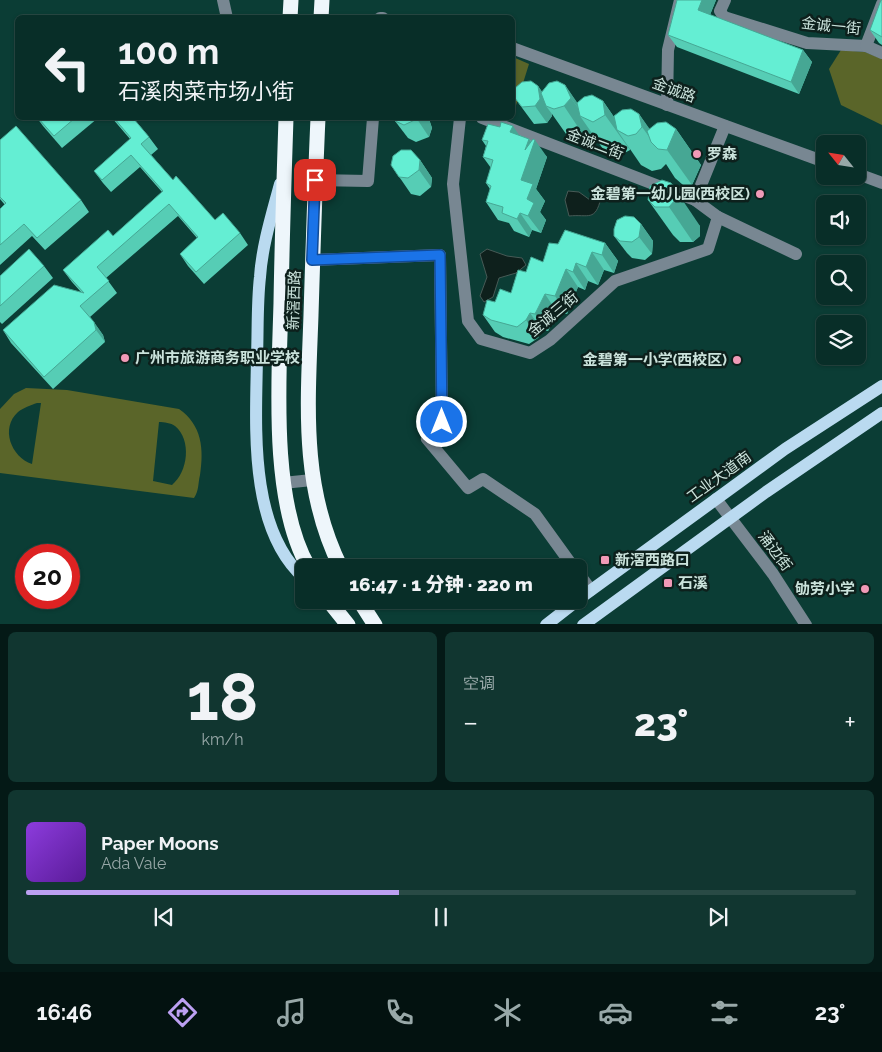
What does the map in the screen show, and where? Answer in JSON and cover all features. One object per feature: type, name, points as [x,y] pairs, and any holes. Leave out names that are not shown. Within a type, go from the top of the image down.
[{"type":"highway","points":[[290,15],[291,0]]},
{"type":"highway","points":[[321,15],[322,0]]},
{"type":"highway","name":"新滘西路","points":[[286,120],[279,371],[283,483],[296,538],[305,559]]},
{"type":"highway","name":"新滘西路","points":[[318,120],[308,417],[312,480],[323,524],[337,559]]},
{"type":"highway","points":[[331,609],[336,624]]},
{"type":"highway","points":[[336,609],[348,624]]},
{"type":"highway","points":[[365,609],[375,624]]},
{"type":"main road","points":[[284,167],[264,250],[260,276],[256,422],[260,480],[270,527],[282,552],[295,567]]},
{"type":"main road","name":"工业大道南","points":[[587,593],[785,449],[882,386]]},
{"type":"main road","points":[[582,624],[729,518],[882,413]]},
{"type":"main road","name":"工业大道南","points":[[546,624],[566,609]]},
{"type":"street","points":[[223,0],[226,15]]},
{"type":"street","points":[[667,105],[668,50],[680,0]]},
{"type":"street","name":"金诚一街","points":[[724,0],[720,11],[724,17],[807,43],[866,46]]},
{"type":"street","points":[[882,4],[866,46],[882,52]]},
{"type":"street","name":"金诚路","points":[[515,49],[816,159]]},
{"type":"street","points":[[315,180],[368,181],[373,120]]},
{"type":"street","name":"金诚三街","points":[[460,120],[453,184],[455,215],[468,321],[481,339],[530,353],[550,340],[616,281],[708,249],[718,217]]},
{"type":"street","name":"金诚二街","points":[[487,120],[695,200]]},
{"type":"street","points":[[725,126],[695,200],[718,217],[796,254]]},
{"type":"street","points":[[866,176],[881,181]]},
{"type":"street","points":[[312,260],[440,255],[442,422],[427,438],[468,488],[483,479],[535,514],[568,559]]},
{"type":"street","points":[[283,483],[312,480]]},
{"type":"street","name":"涌边街","points":[[716,499],[773,574],[806,624]]},
{"type":"street","points":[[587,585],[591,590]]},
{"type":"green space","points":[[841,50],[865,52],[882,59],[882,125],[841,105],[829,69]]},
{"type":"green space","points":[[515,58],[529,64],[515,109]]},
{"type":"green space","points":[[26,388],[67,390],[179,409],[193,422],[200,438],[202,456],[196,495],[194,498],[0,473],[0,409],[14,394]],"holes":[[[41,403],[32,464],[18,455],[10,441],[9,434],[10,426],[18,412]],[[159,422],[175,426],[184,439],[186,447],[182,472],[172,485],[153,481]]]},
{"type":"water","points":[[568,191],[579,192],[590,200],[598,196],[601,198],[594,214],[569,216],[565,200]]},
{"type":"water","points":[[487,249],[507,256],[522,258],[526,265],[516,273],[499,278],[493,297],[484,302],[480,296],[487,277],[480,254]]},
{"type":"building","points":[[677,0],[702,0],[698,10],[803,50],[791,82],[668,35]]},
{"type":"building","points":[[882,0],[882,37],[870,30]]},
{"type":"building","points":[[531,81],[538,86],[540,99],[535,106],[522,107],[515,98],[515,88],[522,82]]},
{"type":"building","points":[[557,81],[565,85],[571,98],[564,106],[554,109],[546,106],[541,93],[549,83]]},
{"type":"building","points":[[592,95],[603,101],[605,115],[593,122],[580,116],[577,103],[584,97]]},
{"type":"building","points":[[631,109],[639,114],[642,127],[636,134],[628,136],[617,130],[614,116],[622,110]]},
{"type":"building","points":[[40,120],[73,120],[54,136]]},
{"type":"building","points":[[116,120],[135,120],[149,137],[141,144],[173,180],[176,176],[215,220],[223,213],[240,233],[196,272],[180,254],[198,237],[169,204],[97,267],[109,281],[80,306],[94,322],[96,330],[44,377],[3,330],[54,285],[84,293],[63,270],[108,230],[113,236],[163,191],[131,155],[102,180],[94,171],[131,138]]},
{"type":"building","points":[[395,120],[415,120],[404,125]]},
{"type":"building","points":[[501,122],[513,126],[510,132],[529,139],[525,150],[533,139],[535,140],[521,180],[533,184],[527,199],[534,203],[528,216],[520,213],[517,219],[502,213],[503,207],[486,202],[491,186],[486,183],[493,160],[483,157],[488,141],[482,140],[488,124],[500,127]]},
{"type":"building","points":[[666,122],[676,129],[667,150],[658,149],[651,142],[647,131],[657,123]]},
{"type":"building","points":[[16,126],[81,200],[37,238],[24,224],[0,245],[0,209],[6,203],[0,197],[0,140]]},
{"type":"building","points":[[401,150],[411,150],[420,160],[419,170],[408,178],[399,177],[391,165],[393,156]]},
{"type":"building","points":[[662,180],[671,183],[676,191],[675,200],[669,207],[655,207],[648,200],[650,186]]},
{"type":"building","points":[[625,216],[634,217],[641,224],[639,237],[632,242],[620,241],[614,236],[617,220]]},
{"type":"building","points":[[565,230],[605,243],[602,255],[592,252],[586,267],[576,263],[573,272],[566,269],[555,296],[545,294],[535,314],[530,313],[526,320],[517,327],[491,320],[483,315],[487,300],[495,302],[500,289],[511,293],[518,270],[526,272],[531,257],[543,262],[549,243],[558,244]]},
{"type":"building","points":[[29,249],[44,266],[0,306],[0,276]]},
{"type":"place","name":"罗森","points":[[697,154]]},
{"type":"place","name":"金碧第一幼儿园(西校区)","points":[[760,194]]},
{"type":"place","name":"广州市旅游商务职业学校","points":[[125,358]]},
{"type":"place","name":"金碧第一小学(西校区)","points":[[737,360]]},
{"type":"place","name":"新滘西路口","points":[[605,560]]},
{"type":"place","name":"石溪","points":[[668,583]]},
{"type":"place","name":"劬劳小学","points":[[865,589]]},
{"type":"route","points":[[315,180],[312,260],[440,255],[442,422]]}]
